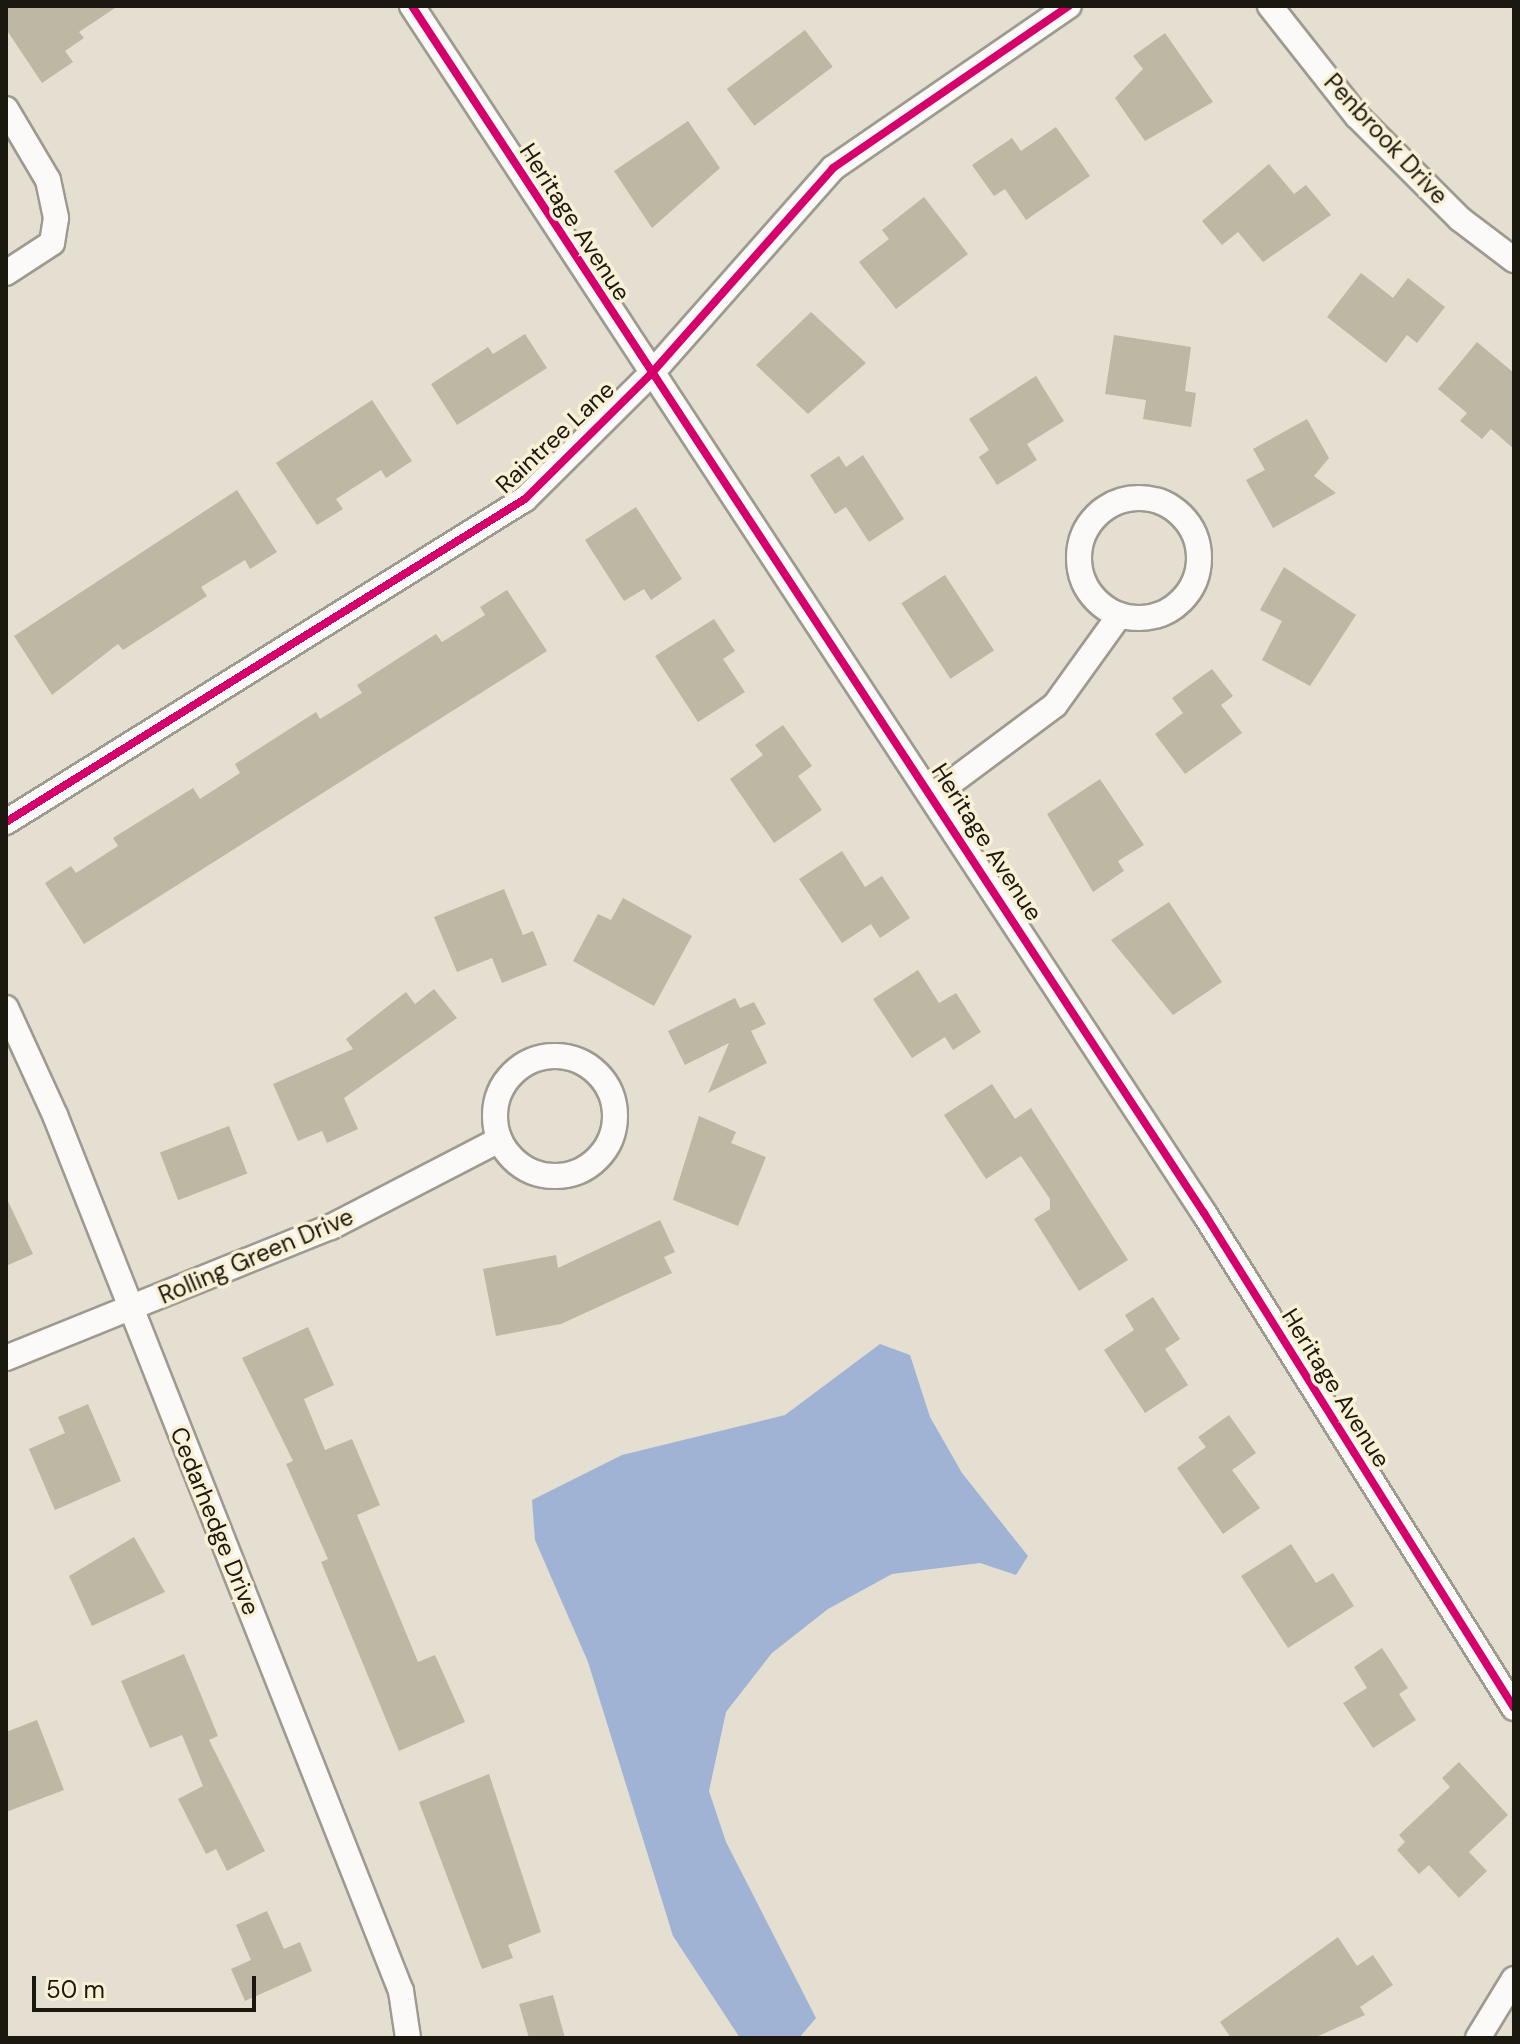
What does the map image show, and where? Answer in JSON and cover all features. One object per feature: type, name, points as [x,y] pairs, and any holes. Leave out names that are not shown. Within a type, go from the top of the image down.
[{"type":"street","name":"Heritage Avenue","points":[[412,6],[650,375],[933,796],[1514,1708]]},
{"type":"street","name":"Raintree Lane","points":[[6,822],[525,499],[650,375],[833,168],[1069,6]]},
{"type":"street","name":"Penbrook Drive","points":[[1270,6],[1357,116],[1460,219],[1514,260]]},
{"type":"street","points":[[6,109],[48,180],[56,218],[52,243],[6,273]]},
{"type":"street","points":[[933,796],[1055,705],[1119,616],[1166,612],[1197,575],[1196,537],[1171,507],[1153,499],[1113,503],[1082,541],[1087,590],[1119,616]]},
{"type":"street","name":"Cedarhedge Drive","points":[[6,1008],[131,1308],[401,1991],[408,2038]]},
{"type":"street","points":[[559,1056],[579,1061],[609,1088],[615,1126],[597,1160],[581,1171],[543,1176],[510,1156],[499,1140],[497,1099],[521,1066],[559,1056]]},
{"type":"street","name":"Rolling Green Drive","points":[[6,1358],[331,1227],[499,1140]]},
{"type":"street","points":[[1478,2038],[1514,1979]]},
{"type":"water","points":[[880,1344],[910,1355],[930,1417],[962,1473],[1028,1556],[1016,1575],[980,1563],[892,1574],[828,1609],[772,1653],[726,1712],[709,1791],[726,1842],[816,2018],[799,2038],[740,2038],[673,1936],[588,1662],[535,1540],[532,1500],[622,1455],[785,1415]]},
{"type":"building","points":[[6,6],[118,6],[79,32],[84,38],[65,51],[73,62],[42,83],[6,29]]},
{"type":"building","points":[[805,30],[833,67],[754,126],[727,89]]},
{"type":"building","points":[[1165,33],[1213,102],[1145,141],[1115,98],[1143,69],[1133,56]]},
{"type":"building","points":[[688,121],[720,168],[652,228],[614,171]]},
{"type":"building","points":[[1056,127],[1090,176],[1026,220],[1005,189],[994,196],[972,165],[1012,138],[1021,151]]},
{"type":"building","points":[[1269,164],[1294,194],[1306,185],[1331,215],[1263,262],[1238,232],[1222,245],[1202,221]]},
{"type":"building","points":[[924,197],[968,254],[896,309],[859,262],[889,239],[882,230]]},
{"type":"building","points":[[1361,273],[1393,298],[1408,278],[1445,307],[1417,343],[1407,335],[1386,363],[1327,317]]},
{"type":"building","points":[[811,312],[866,363],[808,414],[756,365]]},
{"type":"building","points":[[525,334],[547,368],[457,425],[431,384],[488,347],[493,354]]},
{"type":"building","points":[[1114,335],[1191,347],[1185,391],[1196,393],[1191,427],[1143,419],[1146,400],[1105,394]]},
{"type":"building","points":[[1477,342],[1514,373],[1514,449],[1491,429],[1482,439],[1460,421],[1467,413],[1438,389]]},
{"type":"building","points":[[1036,376],[1064,421],[1027,444],[1037,460],[997,485],[979,457],[989,450],[969,419]]},
{"type":"building","points":[[372,400],[412,461],[386,478],[381,470],[336,499],[343,509],[317,525],[276,463]]},
{"type":"building","points":[[1307,419],[1329,458],[1314,476],[1336,493],[1273,528],[1246,480],[1265,470],[1253,449]]},
{"type":"building","points":[[863,455],[904,519],[869,542],[846,507],[835,514],[810,475],[839,456],[846,467]]},
{"type":"building","points":[[237,490],[277,552],[250,569],[245,560],[201,587],[207,596],[123,650],[118,644],[52,695],[14,636]]},
{"type":"building","points":[[636,507],[682,579],[651,600],[644,589],[624,601],[585,540]]},
{"type":"building","points":[[1284,567],[1356,615],[1310,686],[1262,660],[1282,621],[1260,610]]},
{"type":"building","points":[[945,575],[994,650],[950,679],[901,603]]},
{"type":"building","points":[[507,590],[547,651],[84,944],[45,883],[71,866],[76,873],[118,846],[113,838],[193,788],[200,799],[240,773],[235,764],[316,712],[320,719],[362,693],[357,685],[436,634],[442,642],[485,615],[480,607]]},
{"type":"building","points":[[714,619],[735,651],[723,659],[745,692],[698,722],[655,656]]},
{"type":"building","points":[[1212,669],[1233,696],[1221,705],[1242,733],[1185,774],[1155,734],[1183,713],[1172,698]]},
{"type":"building","points":[[783,725],[812,766],[798,776],[822,810],[774,843],[730,779],[763,755],[755,745]]},
{"type":"building","points":[[1100,779],[1144,845],[1118,861],[1124,871],[1093,892],[1047,814]]},
{"type":"building","points":[[842,851],[865,887],[882,876],[910,918],[880,938],[871,924],[842,943],[799,879]]},
{"type":"building","points":[[504,889],[523,935],[533,931],[547,965],[502,983],[492,958],[457,972],[434,917]]},
{"type":"building","points":[[623,898],[692,936],[654,1006],[573,961],[598,914],[611,920]]},
{"type":"building","points":[[1169,902],[1222,982],[1173,1015],[1111,940]]},
{"type":"building","points":[[918,970],[939,1003],[956,993],[981,1032],[953,1050],[945,1037],[912,1058],[873,999]]},
{"type":"building","points":[[434,989],[457,1018],[344,1098],[358,1129],[327,1143],[322,1131],[298,1141],[273,1084],[353,1049],[346,1039],[406,992],[415,1004]]},
{"type":"building","points":[[735,998],[740,1008],[754,1002],[766,1024],[751,1031],[767,1063],[708,1093],[729,1043],[685,1065],[668,1031]]},
{"type":"building","points":[[992,1084],[1015,1119],[1031,1108],[1128,1260],[1079,1291],[1034,1219],[1050,1209],[1050,1199],[1021,1156],[986,1179],[944,1115]]},
{"type":"building","points":[[699,1116],[736,1132],[731,1143],[766,1157],[738,1226],[673,1200]]},
{"type":"building","points":[[229,1126],[247,1174],[178,1200],[160,1153]]},
{"type":"building","points":[[6,1197],[33,1254],[6,1266]]},
{"type":"building","points":[[660,1220],[675,1252],[664,1257],[672,1273],[561,1324],[496,1336],[483,1269],[556,1255],[558,1268]]},
{"type":"building","points":[[1153,1297],[1180,1339],[1165,1349],[1188,1385],[1145,1413],[1104,1350],[1134,1330],[1125,1315]]},
{"type":"building","points":[[308,1327],[334,1385],[304,1399],[325,1450],[352,1439],[380,1505],[357,1515],[418,1662],[435,1655],[465,1722],[399,1751],[321,1562],[328,1559],[286,1464],[293,1461],[242,1358]]},
{"type":"building","points":[[88,1404],[121,1481],[55,1510],[29,1449],[65,1433],[58,1417]]},
{"type":"building","points":[[1229,1415],[1256,1453],[1232,1470],[1260,1508],[1223,1534],[1177,1468],[1206,1447],[1198,1437]]},
{"type":"building","points":[[134,1537],[165,1592],[92,1626],[69,1576]]},
{"type":"building","points":[[1291,1544],[1316,1583],[1333,1573],[1354,1606],[1288,1648],[1241,1576]]},
{"type":"building","points":[[1382,1648],[1408,1688],[1399,1694],[1416,1720],[1373,1748],[1343,1703],[1367,1688],[1354,1667]]},
{"type":"building","points":[[184,1654],[218,1736],[209,1740],[265,1851],[227,1871],[216,1849],[206,1854],[178,1799],[203,1786],[182,1735],[150,1748],[121,1681]]},
{"type":"building","points":[[37,1720],[64,1790],[6,1812],[6,1732]]},
{"type":"building","points":[[1459,1762],[1508,1815],[1469,1852],[1487,1871],[1459,1898],[1429,1865],[1419,1874],[1397,1850],[1405,1842],[1399,1835],[1450,1787],[1442,1778]]},
{"type":"building","points":[[489,1774],[541,1932],[508,1945],[513,1958],[482,1969],[419,1802]]},
{"type":"building","points":[[267,1911],[284,1949],[300,1942],[312,1971],[245,2001],[231,1969],[251,1960],[236,1925]]},
{"type":"building","points":[[1338,1937],[1357,1966],[1373,1955],[1393,1985],[1360,2007],[1365,2015],[1314,2038],[1231,2038],[1220,2022]]},
{"type":"building","points":[[553,1995],[565,2038],[529,2038],[519,2004]]},
{"type":"cycle path","points":[[412,6],[1204,1213],[1514,1708]]},
{"type":"cycle path","points":[[6,822],[525,499],[650,375],[833,168],[1069,6]]}]
